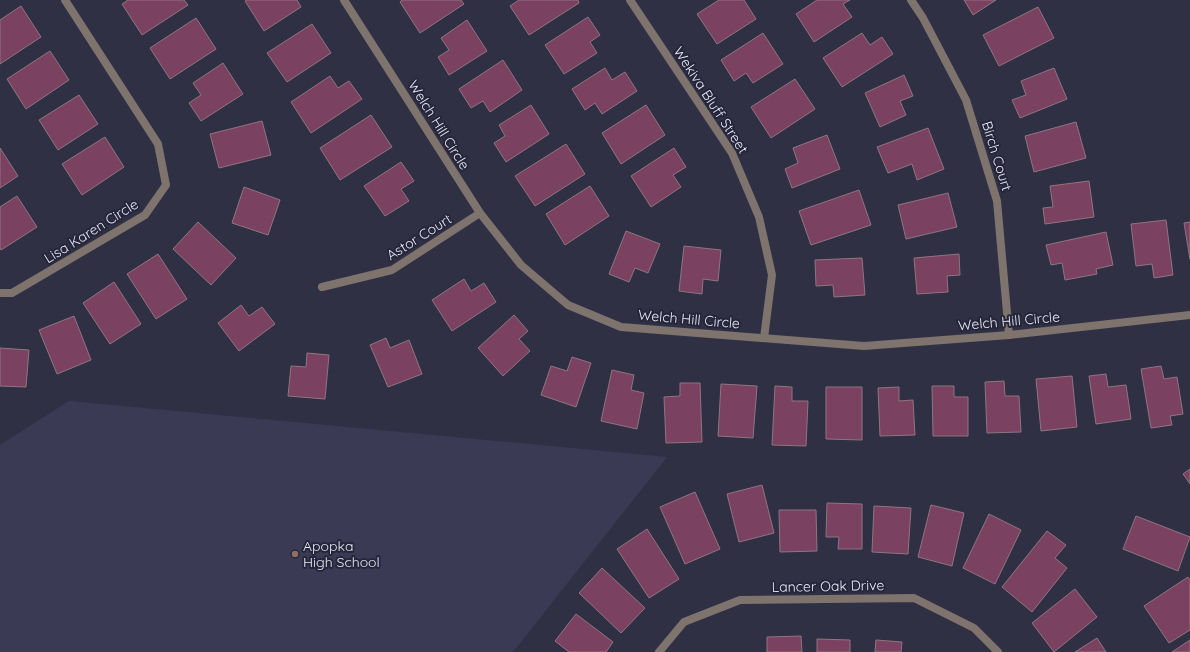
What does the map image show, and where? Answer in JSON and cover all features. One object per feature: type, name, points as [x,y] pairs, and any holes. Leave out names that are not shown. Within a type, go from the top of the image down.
[{"type":"street","name":"Lisa Karen Circle","points":[[0,293],[12,293],[145,215],[166,185],[158,144],[65,0]]},
{"type":"street","name":"Welch Hill Circle","points":[[344,0],[480,213],[521,265],[568,305],[621,327],[864,346],[1009,335],[1190,315]]},
{"type":"street","name":"Wekiva Bluff Street","points":[[630,0],[732,153],[759,217],[772,276],[764,338]]},
{"type":"street","name":"Birch Court","points":[[911,0],[923,18],[966,100],[997,201],[1009,335]]},
{"type":"street","name":"Astor Court","points":[[322,286],[392,270],[480,213]]},
{"type":"street","name":"Lancer Oak Drive","points":[[659,652],[684,622],[740,600],[914,598],[974,628],[998,652]]},
{"type":"shaded area","name":"Apopka High School","points":[[69,401],[667,457],[513,652],[0,652],[0,445]]},
{"type":"building","points":[[128,0],[184,0],[188,5],[142,35],[122,4]]},
{"type":"building","points":[[297,0],[301,7],[264,31],[245,1]]},
{"type":"building","points":[[402,0],[461,0],[464,4],[420,33],[400,2]]},
{"type":"building","points":[[519,0],[578,0],[579,3],[529,35],[510,6]]},
{"type":"building","points":[[719,0],[744,0],[756,19],[717,44],[697,14]]},
{"type":"building","points":[[817,0],[850,0],[843,4],[852,17],[814,42],[796,14]]},
{"type":"building","points":[[964,0],[996,0],[973,15]]},
{"type":"building","points":[[21,6],[41,37],[0,64],[0,20]]},
{"type":"building","points":[[1038,7],[1054,38],[999,66],[983,35]]},
{"type":"building","points":[[588,17],[600,35],[590,42],[597,53],[564,74],[545,45]]},
{"type":"building","points":[[196,18],[216,49],[170,79],[150,48]]},
{"type":"building","points":[[467,20],[487,51],[449,75],[438,57],[449,50],[441,38]]},
{"type":"building","points":[[312,24],[331,53],[287,82],[267,53]]},
{"type":"building","points":[[763,33],[783,64],[753,83],[746,73],[734,81],[721,60]]},
{"type":"building","points":[[862,33],[870,45],[882,37],[893,54],[842,87],[823,58]]},
{"type":"building","points":[[50,51],[69,80],[26,109],[7,79]]},
{"type":"building","points":[[503,60],[522,90],[490,112],[483,101],[471,108],[459,89]]},
{"type":"building","points":[[223,63],[243,94],[201,121],[189,103],[201,95],[193,83]]},
{"type":"building","points":[[605,68],[612,80],[625,72],[637,91],[602,114],[595,103],[585,110],[572,89]]},
{"type":"building","points":[[1054,68],[1067,99],[1020,118],[1012,100],[1026,95],[1021,81]]},
{"type":"building","points":[[904,75],[913,96],[900,101],[906,115],[880,127],[865,93]]},
{"type":"building","points":[[330,76],[338,88],[349,81],[362,99],[311,133],[291,102]]},
{"type":"building","points":[[795,79],[815,109],[771,138],[751,107]]},
{"type":"building","points":[[79,95],[98,124],[58,150],[39,120]]},
{"type":"building","points":[[531,105],[549,134],[506,162],[494,143],[505,136],[499,125]]},
{"type":"building","points":[[646,105],[665,135],[621,164],[602,133]]},
{"type":"building","points":[[371,115],[392,147],[340,180],[320,148]]},
{"type":"building","points":[[262,121],[271,155],[219,168],[210,134]]},
{"type":"building","points":[[1076,122],[1086,158],[1034,172],[1025,136]]},
{"type":"building","points":[[928,128],[944,169],[917,180],[912,164],[888,173],[877,147]]},
{"type":"building","points":[[827,135],[840,169],[792,188],[785,169],[798,163],[793,148]]},
{"type":"building","points":[[105,137],[124,167],[82,195],[62,164]]},
{"type":"building","points":[[566,144],[585,174],[535,206],[515,176]]},
{"type":"building","points":[[0,148],[18,176],[0,188]]},
{"type":"building","points":[[674,148],[686,167],[673,175],[681,187],[651,207],[631,176]]},
{"type":"building","points":[[401,162],[414,181],[401,189],[409,201],[385,216],[364,186]]},
{"type":"building","points":[[1089,181],[1094,217],[1045,224],[1043,208],[1053,207],[1050,186]]},
{"type":"building","points":[[590,186],[609,216],[565,245],[546,214]]},
{"type":"building","points":[[244,187],[280,200],[268,235],[232,223]]},
{"type":"building","points":[[859,190],[871,225],[811,245],[799,211]]},
{"type":"building","points":[[948,193],[957,227],[906,239],[898,205]]},
{"type":"building","points":[[17,196],[37,227],[1,250],[0,207]]},
{"type":"building","points":[[1166,220],[1173,275],[1154,278],[1152,264],[1136,266],[1131,224]]},
{"type":"building","points":[[198,222],[236,258],[211,285],[173,249]]},
{"type":"building","points":[[1190,222],[1190,259],[1184,223]]},
{"type":"building","points":[[626,231],[660,244],[648,273],[635,268],[629,282],[609,274]]},
{"type":"building","points":[[1106,232],[1113,265],[1096,269],[1097,274],[1065,280],[1062,263],[1051,265],[1046,245]]},
{"type":"building","points":[[684,246],[721,250],[718,281],[703,279],[702,294],[679,291]]},
{"type":"building","points":[[158,254],[187,299],[156,319],[127,274]]},
{"type":"building","points":[[959,254],[960,275],[947,276],[948,292],[917,294],[914,258]]},
{"type":"building","points":[[862,258],[865,295],[834,297],[833,285],[816,286],[815,260]]},
{"type":"building","points":[[464,279],[471,291],[484,283],[496,302],[452,331],[432,300]]},
{"type":"building","points":[[114,282],[141,324],[110,344],[83,303]]},
{"type":"building","points":[[241,305],[249,316],[262,307],[275,324],[239,351],[218,323]]},
{"type":"building","points":[[514,315],[528,331],[519,339],[530,351],[503,376],[478,348]]},
{"type":"building","points":[[74,316],[91,360],[57,374],[39,330]]},
{"type":"building","points":[[386,338],[390,348],[409,340],[422,374],[388,387],[370,345]]},
{"type":"building","points":[[0,348],[29,350],[26,387],[0,386]]},
{"type":"building","points":[[307,353],[329,355],[325,399],[288,396],[291,366],[306,367]]},
{"type":"building","points":[[572,357],[591,363],[576,407],[541,395],[551,366],[567,371]]},
{"type":"building","points":[[1161,366],[1164,379],[1177,377],[1183,414],[1170,416],[1172,425],[1151,428],[1141,369]]},
{"type":"building","points":[[612,370],[634,375],[631,390],[644,393],[637,429],[601,421]]},
{"type":"building","points":[[1106,374],[1108,387],[1126,385],[1131,419],[1096,424],[1089,376]]},
{"type":"building","points":[[1072,376],[1077,427],[1041,431],[1036,379]]},
{"type":"building","points":[[1004,381],[1005,396],[1019,396],[1021,432],[987,433],[985,382]]},
{"type":"building","points":[[680,383],[700,383],[702,442],[666,443],[664,397],[680,396]]},
{"type":"building","points":[[721,384],[757,386],[753,438],[718,436]]},
{"type":"building","points":[[775,386],[792,387],[792,401],[808,401],[806,446],[772,445]]},
{"type":"building","points":[[932,386],[954,386],[954,397],[968,397],[968,436],[933,436]]},
{"type":"building","points":[[826,387],[862,387],[862,440],[826,439]]},
{"type":"building","points":[[899,387],[899,401],[913,400],[915,435],[880,436],[878,388]]},
{"type":"building","points":[[1190,469],[1190,484],[1183,474]]},
{"type":"building","points":[[762,485],[774,533],[739,542],[727,494]]},
{"type":"building","points":[[695,492],[720,549],[685,564],[660,507]]},
{"type":"building","points":[[827,503],[862,504],[862,549],[838,549],[839,537],[826,537]]},
{"type":"building","points":[[931,505],[964,513],[952,566],[918,557]]},
{"type":"building","points":[[874,506],[911,508],[908,554],[872,552]]},
{"type":"building","points":[[779,510],[816,510],[817,551],[780,552]]},
{"type":"building","points":[[989,514],[1021,530],[995,584],[963,568]]},
{"type":"building","points":[[1136,516],[1190,537],[1178,571],[1123,549]]},
{"type":"building","points":[[647,529],[679,579],[649,598],[617,549]]},
{"type":"building","points":[[1047,531],[1066,545],[1055,558],[1067,568],[1032,612],[1002,587]]},
{"type":"building","points":[[602,568],[645,608],[621,633],[579,593]]},
{"type":"building","points":[[1188,577],[1190,580],[1190,630],[1169,643],[1144,606]]},
{"type":"building","points":[[1075,589],[1097,617],[1054,652],[1032,623]]},
{"type":"building","points":[[576,614],[613,642],[606,652],[569,652],[555,641]]},
{"type":"building","points":[[801,636],[802,652],[767,652],[767,637]]},
{"type":"building","points":[[1097,638],[1106,652],[1075,652]]},
{"type":"building","points":[[817,639],[850,640],[850,652],[817,652]]},
{"type":"building","points":[[876,640],[902,642],[901,652],[875,652]]},
{"type":"building","points":[[1190,640],[1190,652],[1172,652]]},
{"type":"place","name":"Apopka High School","points":[[295,554]]}]
